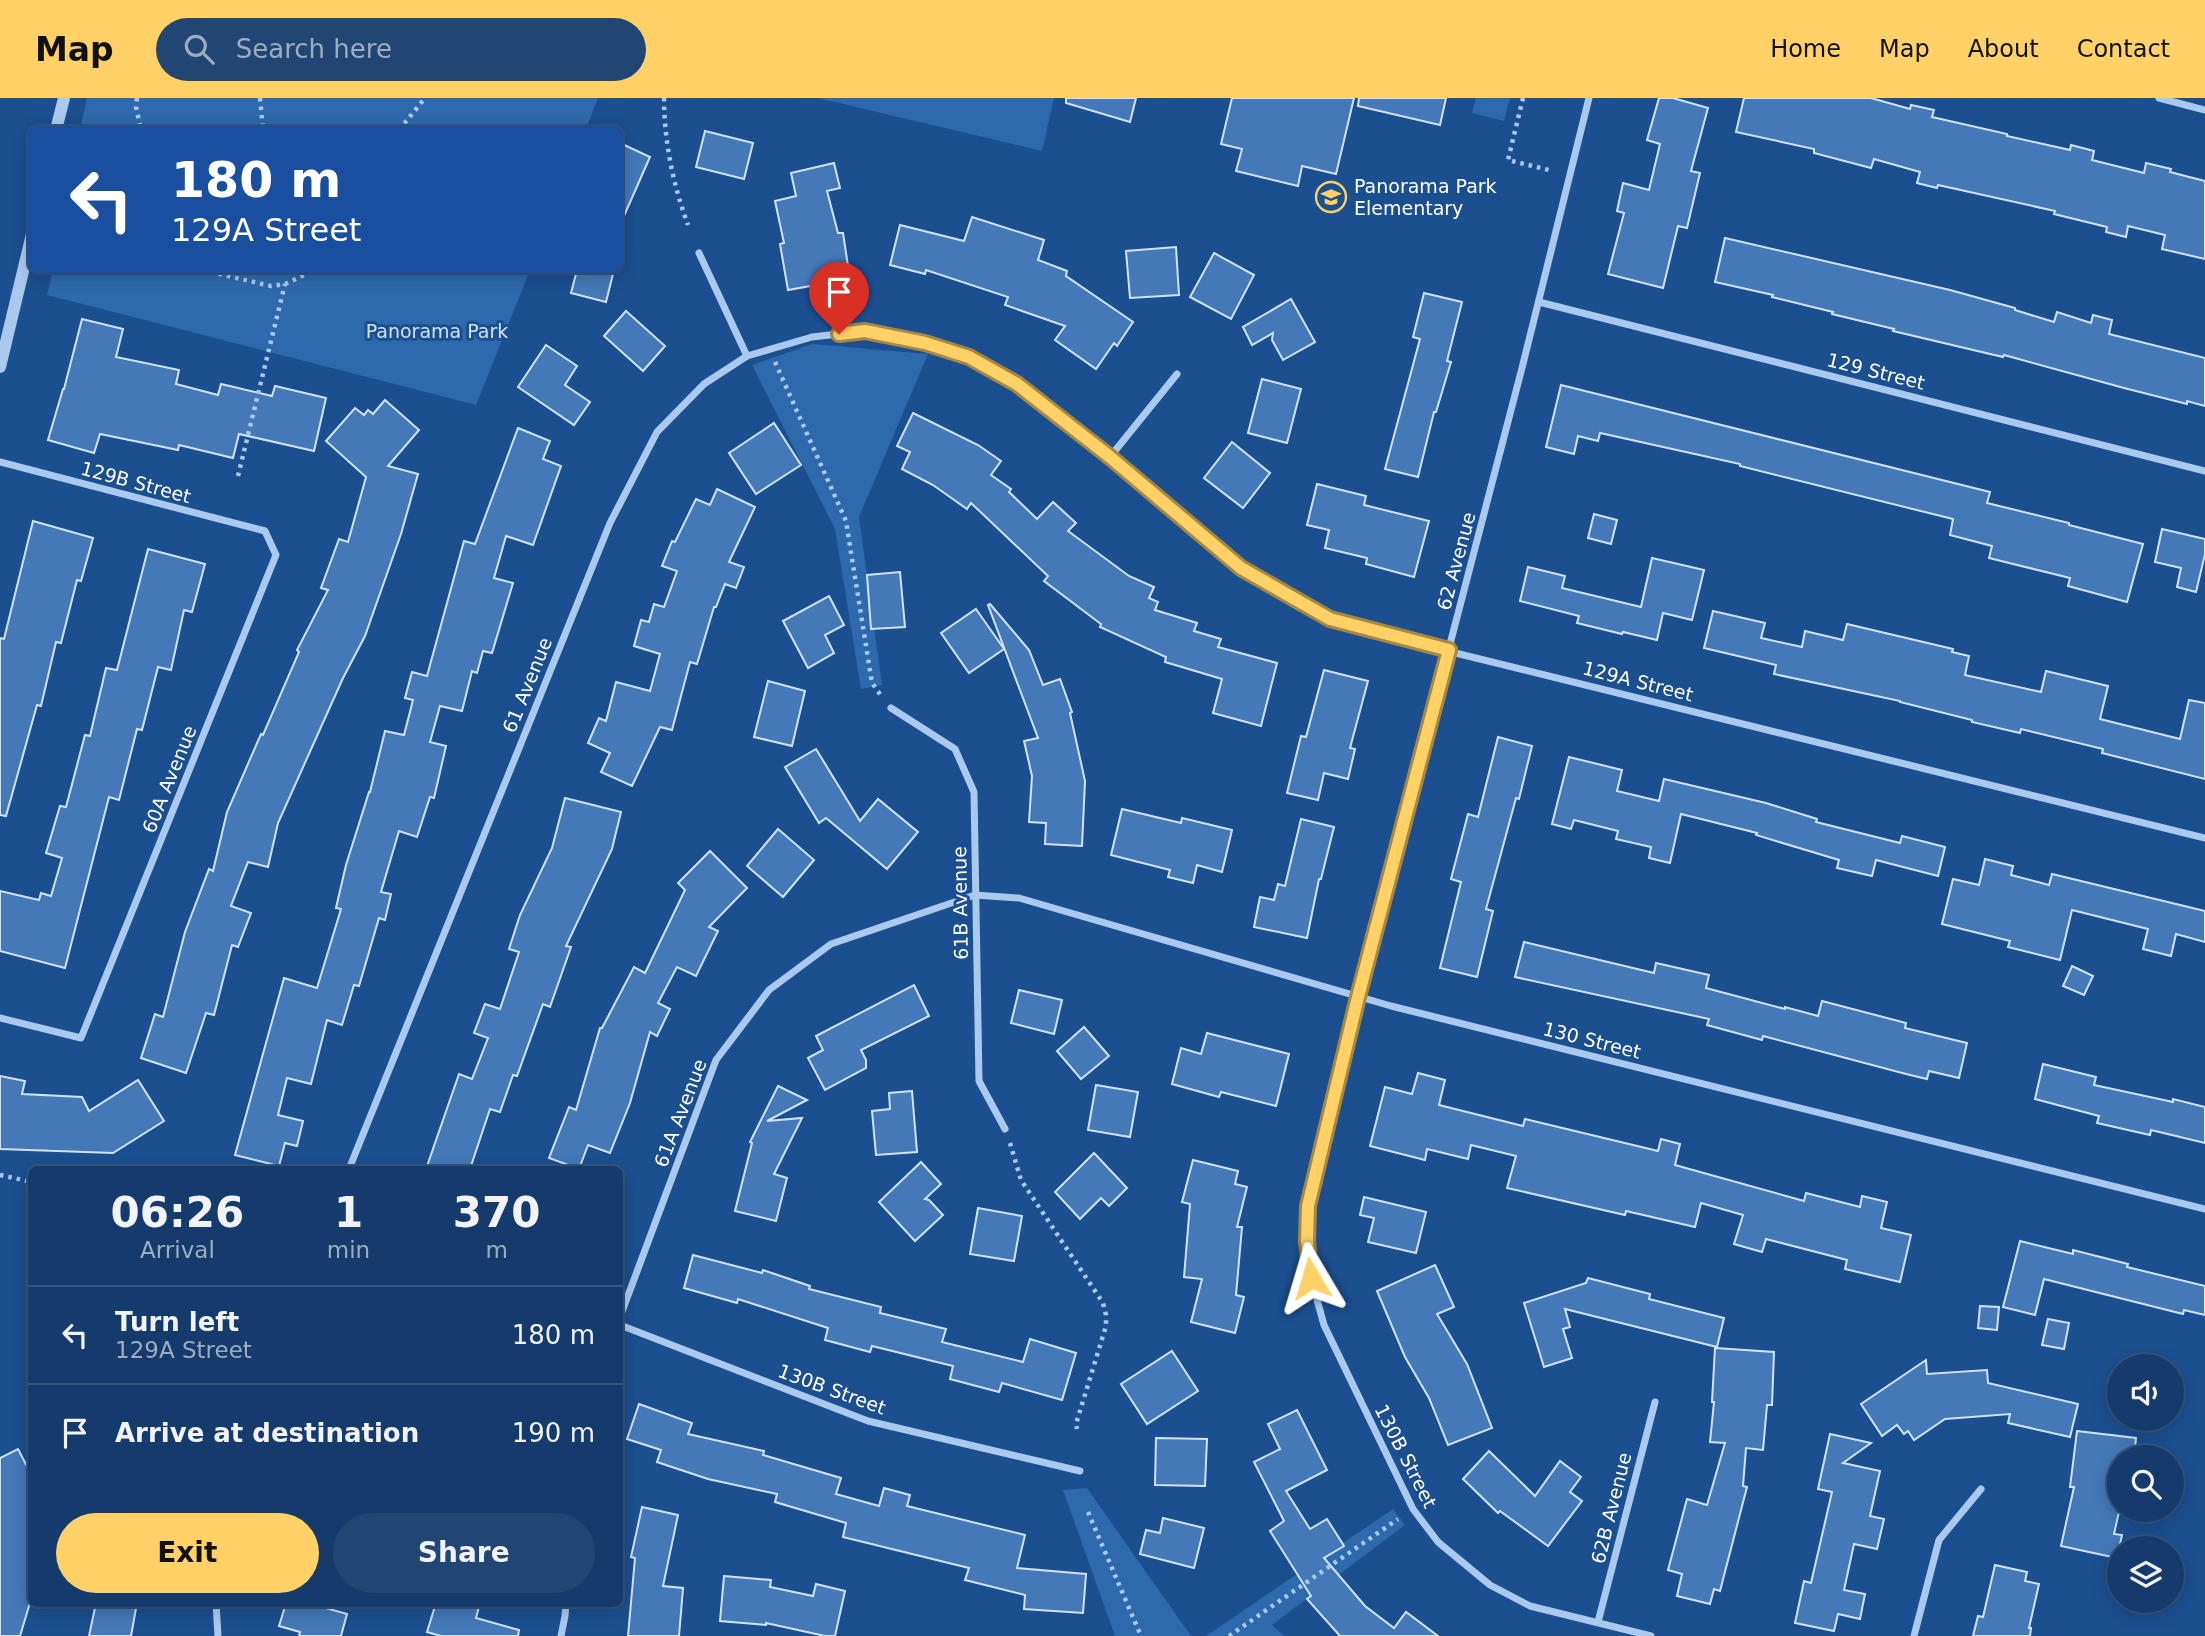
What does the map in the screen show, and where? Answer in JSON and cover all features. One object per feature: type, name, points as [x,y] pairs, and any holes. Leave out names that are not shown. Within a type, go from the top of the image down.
[{"type":"street","points":[[57,126],[64,98]]},
{"type":"street","name":"62 Avenue","points":[[1311,1278],[1307,1241],[1308,1206],[1358,997],[1539,302],[1589,98]]},
{"type":"street","points":[[2159,98],[2205,110]]},
{"type":"street","points":[[0,367],[28,251]]},
{"type":"street","points":[[699,253],[747,356]]},
{"type":"street","name":"129 Street","points":[[1539,302],[2205,471]]},
{"type":"street","name":"129A Street","points":[[747,356],[812,337],[865,331],[925,343],[969,357],[1017,384],[1110,457],[1241,568],[1330,619],[2205,838]]},
{"type":"street","name":"61 Avenue","points":[[350,1166],[610,523],[657,432],[704,384],[747,356]]},
{"type":"street","points":[[1110,457],[1177,374]]},
{"type":"street","name":"129B Street","points":[[0,462],[265,531]]},
{"type":"street","name":"60A Avenue","points":[[0,1018],[81,1038],[276,555],[265,531]]},
{"type":"street","name":"61B Avenue","points":[[891,709],[955,749],[974,792],[979,1081],[1005,1129]]},
{"type":"street","name":"130 Street","points":[[975,895],[1018,898],[1358,997],[2205,1209]]},
{"type":"street","name":"61A Avenue","points":[[623,1309],[716,1060],[769,990],[831,944],[975,895]]},
{"type":"street","name":"130B Street","points":[[1311,1278],[1325,1325],[1342,1362],[1413,1509],[1438,1542],[1490,1585],[1530,1606],[1651,1636]]},
{"type":"street","name":"130B Street","points":[[623,1326],[868,1421],[1080,1471]]},
{"type":"street","name":"62B Avenue","points":[[1598,1622],[1655,1402]]},
{"type":"street","points":[[1914,1636],[1939,1540],[1981,1489]]},
{"type":"street","points":[[216,1607],[218,1636]]},
{"type":"street","points":[[561,1636],[566,1607]]},
{"type":"path","points":[[137,98],[140,126]]},
{"type":"path","points":[[260,98],[263,126]]},
{"type":"path","points":[[402,126],[425,98]]},
{"type":"path","points":[[664,98],[669,154],[688,225]]},
{"type":"path","points":[[1523,98],[1508,160],[1553,171]]},
{"type":"path","points":[[215,273],[271,286],[285,284],[309,273]]},
{"type":"path","points":[[238,476],[285,284]]},
{"type":"path","points":[[773,359],[845,521],[872,683],[891,709]]},
{"type":"path","points":[[1005,1129],[1021,1180],[1103,1303],[1106,1315],[1106,1326],[1076,1429]]},
{"type":"path","points":[[0,1175],[28,1181]]},
{"type":"path","points":[[1088,1512],[1141,1636]]},
{"type":"path","points":[[1229,1636],[1398,1519]]},
{"type":"green space","points":[[87,98],[598,98],[587,126],[81,126]]},
{"type":"green space","points":[[818,98],[1054,98],[1042,151]]},
{"type":"green space","points":[[1476,98],[1510,98],[1504,121],[1472,113]]},
{"type":"green space","name":"Panorama Park","points":[[52,273],[529,273],[476,405],[47,295]]},
{"type":"green space","points":[[812,344],[928,354],[859,517],[882,685],[861,689],[835,529],[752,365]]},
{"type":"green space","points":[[1087,1488],[1191,1636],[1115,1636],[1063,1490]]},
{"type":"green space","points":[[1393,1509],[1405,1525],[1272,1625],[1284,1636],[1206,1636]]},
{"type":"building","points":[[1066,98],[1136,98],[1130,122],[1066,103]]},
{"type":"building","points":[[1232,98],[1354,98],[1336,174],[1302,166],[1298,186],[1236,171],[1242,149],[1221,144]]},
{"type":"building","points":[[1359,98],[1446,98],[1440,125],[1358,106]]},
{"type":"building","points":[[1659,98],[1673,98],[1708,108],[1691,171],[1700,173],[1687,228],[1678,226],[1663,288],[1608,274],[1624,213],[1617,211],[1623,183],[1649,190],[1660,144],[1647,140]]},
{"type":"building","points":[[1744,98],[1871,98],[1910,109],[1911,105],[1934,110],[1932,117],[2007,136],[2070,150],[2071,145],[2094,151],[2092,160],[2144,173],[2146,163],[2171,169],[2170,172],[2205,181],[2205,259],[2162,249],[2165,235],[2128,226],[2126,237],[2106,232],[2107,227],[2054,214],[2055,211],[1938,185],[1937,188],[1917,183],[1920,172],[1874,159],[1871,168],[1814,153],[1814,149],[1736,132]]},
{"type":"building","points":[[705,131],[753,143],[744,179],[696,167]]},
{"type":"building","points":[[623,144],[650,157],[623,218]]},
{"type":"building","points":[[834,163],[840,188],[827,191],[838,233],[843,233],[850,279],[788,290],[780,244],[784,243],[775,201],[796,196],[791,173]]},
{"type":"building","points":[[972,217],[1044,240],[1038,260],[1067,271],[1066,276],[1133,322],[1117,346],[1114,343],[1096,369],[1055,340],[1065,326],[1005,305],[1008,297],[926,270],[925,274],[890,265],[900,225],[964,241]]},
{"type":"building","points":[[1725,238],[1950,290],[2054,322],[2057,312],[2091,323],[2093,315],[2112,320],[2109,334],[2205,358],[2205,406],[2187,401],[2187,404],[2004,355],[2003,357],[1893,331],[1894,329],[1772,297],[1773,295],[1715,282]]},
{"type":"building","points":[[1176,247],[1179,295],[1130,298],[1126,251]]},
{"type":"building","points":[[1214,253],[1254,275],[1231,319],[1190,297]]},
{"type":"building","points":[[576,273],[613,273],[606,302],[571,293]]},
{"type":"building","points":[[1424,293],[1462,302],[1447,361],[1451,362],[1434,412],[1418,477],[1385,469],[1420,339],[1413,337]]},
{"type":"building","points":[[1291,299],[1315,342],[1283,360],[1272,340],[1273,333],[1252,345],[1243,327]]},
{"type":"building","points":[[626,311],[665,346],[643,371],[604,336]]},
{"type":"building","points":[[82,319],[123,329],[116,357],[179,370],[176,384],[218,395],[221,384],[272,396],[275,386],[326,398],[314,451],[239,434],[233,458],[179,445],[178,450],[100,434],[94,453],[48,440]]},
{"type":"building","points":[[546,345],[577,366],[565,385],[590,402],[574,425],[518,387]]},
{"type":"building","points":[[1262,379],[1301,389],[1287,443],[1248,433]]},
{"type":"building","points":[[1561,385],[1990,492],[1987,503],[2143,544],[2127,602],[2068,586],[2070,578],[1989,558],[1992,546],[1950,535],[1953,519],[1740,464],[1600,433],[1598,441],[1578,436],[1574,454],[1546,447]]},
{"type":"building","points":[[385,400],[419,430],[388,466],[418,474],[401,534],[365,636],[343,678],[278,823],[268,867],[248,862],[231,906],[251,913],[238,947],[232,945],[214,1015],[206,1013],[186,1073],[141,1058],[155,1014],[163,1017],[185,932],[209,869],[213,871],[227,812],[299,652],[297,650],[328,590],[321,588],[339,539],[348,542],[366,477],[326,441],[355,408],[364,415],[368,410],[373,414]]},
{"type":"building","points":[[913,413],[978,445],[1001,461],[991,475],[1011,489],[1009,492],[1037,519],[1053,502],[1076,523],[1068,531],[1129,576],[1154,587],[1149,598],[1158,602],[1155,610],[1197,623],[1194,631],[1221,639],[1218,647],[1277,663],[1261,726],[1213,713],[1222,679],[1165,662],[1166,657],[1100,627],[1101,624],[1044,581],[1048,576],[971,503],[967,509],[933,485],[902,469],[910,452],[897,446]]},
{"type":"building","points":[[774,423],[801,465],[756,494],[729,453]]},
{"type":"building","points":[[518,428],[550,441],[543,459],[561,466],[533,545],[506,536],[494,578],[513,583],[492,653],[483,651],[477,673],[472,671],[462,711],[440,706],[430,742],[446,746],[434,798],[430,797],[417,837],[399,831],[381,892],[391,894],[385,920],[379,918],[359,986],[354,985],[342,1025],[327,1020],[311,1084],[287,1078],[278,1115],[303,1121],[297,1146],[285,1143],[279,1166],[235,1155],[284,978],[317,988],[341,909],[336,908],[346,865],[370,792],[385,731],[404,735],[413,700],[405,698],[412,672],[427,676],[464,541],[475,544]]},
{"type":"building","points":[[1232,442],[1270,473],[1243,508],[1204,478]]},
{"type":"building","points":[[1317,484],[1366,496],[1364,505],[1429,521],[1414,577],[1366,564],[1367,558],[1325,548],[1329,530],[1307,525]]},
{"type":"building","points":[[717,489],[755,507],[729,562],[744,567],[736,588],[725,584],[714,607],[697,664],[690,662],[672,730],[660,727],[632,786],[601,772],[610,753],[588,743],[599,718],[606,721],[616,682],[650,691],[660,654],[634,646],[641,620],[649,622],[654,604],[664,607],[677,571],[662,566],[672,541],[675,542],[696,499],[710,505]]},
{"type":"building","points":[[1594,514],[1617,520],[1611,544],[1588,538]]},
{"type":"building","points":[[33,521],[93,538],[81,581],[77,580],[61,643],[56,642],[41,706],[37,705],[6,816],[0,815],[0,638],[4,639]]},
{"type":"building","points":[[2162,529],[2205,539],[2205,554],[2196,592],[2177,587],[2181,568],[2155,562]]},
{"type":"building","points":[[148,549],[205,564],[192,612],[184,610],[171,670],[158,667],[142,730],[137,729],[119,800],[109,797],[65,968],[0,951],[0,891],[39,900],[41,893],[51,896],[62,858],[46,853],[60,806],[66,807],[85,735],[90,736],[106,668],[117,670]]},
{"type":"building","points":[[1652,558],[1704,570],[1692,620],[1663,613],[1657,640],[1577,623],[1579,616],[1520,601],[1528,567],[1565,576],[1562,588],[1641,607]]},
{"type":"building","points":[[900,572],[905,627],[871,629],[867,575]]},
{"type":"building","points":[[829,596],[844,625],[825,635],[834,653],[808,668],[783,621]]},
{"type":"building","points":[[990,604],[1029,650],[1043,685],[1060,679],[1072,712],[1070,713],[1085,781],[1082,846],[1045,844],[1046,823],[1029,822],[1032,776],[1024,741],[1038,738],[988,605]]},
{"type":"building","points":[[976,609],[1004,649],[969,673],[941,633]]},
{"type":"building","points":[[1713,611],[1765,623],[1761,638],[1802,647],[1805,631],[1843,640],[1847,624],[1953,649],[1952,652],[1969,656],[1965,675],[2041,692],[2046,671],[2108,686],[2100,719],[2180,739],[2189,700],[2205,703],[2205,779],[2102,753],[2103,749],[2021,729],[2020,733],[1900,701],[1774,674],[1776,665],[1704,648]]},
{"type":"building","points":[[1324,670],[1368,681],[1350,748],[1355,749],[1348,779],[1324,773],[1318,800],[1287,793],[1301,736],[1306,737]]},
{"type":"building","points":[[768,681],[805,691],[792,746],[754,737]]},
{"type":"building","points":[[1498,737],[1532,746],[1486,909],[1493,911],[1477,977],[1440,968],[1461,882],[1451,879],[1468,814],[1478,817]]},
{"type":"building","points":[[816,749],[860,821],[878,799],[918,832],[887,869],[826,818],[819,823],[785,767]]},
{"type":"building","points":[[1569,757],[1622,770],[1617,791],[1659,801],[1664,779],[1766,803],[1817,819],[1816,822],[1900,843],[1902,836],[1945,847],[1938,876],[1876,860],[1872,876],[1837,868],[1839,860],[1756,835],[1757,833],[1681,814],[1670,863],[1649,858],[1651,847],[1616,839],[1618,831],[1574,820],[1571,829],[1552,824]]},
{"type":"building","points":[[565,798],[621,812],[612,849],[566,946],[571,947],[550,1007],[543,1004],[517,1076],[513,1075],[500,1112],[490,1109],[471,1166],[427,1166],[459,1074],[472,1079],[488,1038],[474,1033],[485,1004],[500,1009],[519,952],[509,949],[520,915],[552,848]]},
{"type":"building","points":[[1122,809],[1181,823],[1182,818],[1232,830],[1222,872],[1197,865],[1193,883],[1168,877],[1170,870],[1111,855]]},
{"type":"building","points":[[1301,819],[1334,827],[1319,879],[1307,938],[1254,927],[1260,897],[1274,900],[1278,884],[1285,886]]},
{"type":"building","points":[[778,829],[814,860],[783,897],[747,866]]},
{"type":"building","points":[[710,851],[747,888],[709,927],[718,931],[696,976],[677,967],[658,1003],[670,1009],[657,1036],[650,1032],[630,1103],[610,1153],[588,1145],[580,1166],[571,1166],[549,1158],[569,1107],[576,1110],[600,1028],[634,967],[645,973],[685,890],[678,883]]},
{"type":"building","points":[[1985,859],[2013,866],[2011,875],[2049,885],[2052,874],[2205,911],[2205,942],[2176,934],[2171,956],[2143,949],[2148,929],[2072,910],[2060,960],[2008,947],[2010,941],[1942,924],[1953,879],[1979,885]]},
{"type":"building","points":[[1524,942],[1654,973],[1656,963],[1709,975],[1706,988],[1818,1016],[1822,1001],[1906,1023],[1905,1028],[1967,1043],[1959,1078],[1929,1071],[1927,1079],[1763,1036],[1762,1040],[1707,1025],[1709,1019],[1515,977]]},
{"type":"building","points":[[2072,966],[2093,976],[2084,995],[2063,986]]},
{"type":"building","points":[[914,985],[929,1016],[861,1050],[866,1060],[866,1068],[825,1090],[808,1058],[823,1050],[816,1036]]},
{"type":"building","points":[[1019,990],[1062,1000],[1054,1034],[1011,1023]]},
{"type":"building","points":[[1084,1027],[1109,1056],[1081,1079],[1057,1051]]},
{"type":"building","points":[[1207,1033],[1289,1054],[1276,1106],[1221,1092],[1219,1097],[1172,1084],[1181,1048],[1201,1054]]},
{"type":"building","points":[[2043,1064],[2096,1077],[2094,1085],[2205,1107],[2205,1143],[2151,1130],[2150,1135],[2097,1123],[2099,1116],[2035,1099]]},
{"type":"building","points":[[1418,1073],[1445,1080],[1439,1105],[1523,1126],[1525,1119],[1658,1151],[1661,1139],[1680,1144],[1675,1165],[1804,1201],[1806,1193],[1860,1207],[1862,1196],[1887,1202],[1881,1228],[1911,1235],[1900,1282],[1845,1269],[1847,1260],[1766,1239],[1762,1252],[1734,1244],[1743,1215],[1701,1203],[1695,1227],[1626,1211],[1625,1215],[1507,1188],[1516,1156],[1471,1145],[1468,1159],[1427,1149],[1425,1160],[1370,1146],[1385,1087],[1412,1094]]},
{"type":"building","points":[[0,1076],[25,1081],[22,1094],[82,1097],[89,1111],[138,1080],[164,1121],[113,1153],[0,1149]]},
{"type":"building","points":[[1096,1085],[1138,1092],[1130,1137],[1088,1130]]},
{"type":"building","points":[[778,1086],[807,1100],[767,1121],[802,1118],[774,1174],[787,1178],[776,1221],[735,1211],[752,1143],[750,1142]]},
{"type":"building","points":[[912,1091],[917,1152],[876,1155],[872,1111],[890,1109],[889,1093]]},
{"type":"building","points":[[1094,1153],[1127,1188],[1109,1206],[1101,1198],[1080,1219],[1055,1192]]},
{"type":"building","points":[[1193,1160],[1238,1171],[1235,1184],[1247,1187],[1237,1227],[1242,1227],[1236,1295],[1244,1297],[1235,1333],[1191,1322],[1202,1279],[1184,1277],[1190,1204],[1182,1202]]},
{"type":"building","points":[[921,1162],[941,1184],[925,1199],[943,1215],[915,1241],[879,1202]]},
{"type":"building","points":[[1364,1197],[1426,1212],[1416,1253],[1368,1242],[1374,1218],[1360,1215]]},
{"type":"building","points":[[978,1208],[1022,1216],[1014,1261],[970,1254]]},
{"type":"building","points":[[2020,1241],[2073,1254],[2073,1250],[2128,1264],[2127,1267],[2205,1286],[2205,1315],[2184,1310],[2183,1314],[2044,1279],[2035,1315],[2003,1307]]},
{"type":"building","points":[[693,1255],[762,1273],[763,1270],[810,1286],[809,1289],[881,1307],[880,1313],[946,1329],[942,1342],[1023,1362],[1030,1339],[1076,1353],[1062,1400],[1002,1383],[999,1392],[950,1379],[953,1366],[872,1346],[870,1352],[825,1340],[828,1328],[738,1299],[737,1303],[684,1288]]},
{"type":"building","points":[[1435,1265],[1454,1307],[1437,1314],[1467,1364],[1492,1428],[1448,1445],[1429,1398],[1405,1357],[1377,1291]]},
{"type":"building","points":[[1588,1278],[1650,1294],[1649,1299],[1724,1318],[1717,1347],[1565,1309],[1570,1327],[1563,1329],[1572,1358],[1544,1367],[1524,1303],[1586,1283]]},
{"type":"building","points":[[1980,1306],[1999,1307],[1997,1330],[1978,1328]]},
{"type":"building","points":[[2048,1319],[2069,1323],[2064,1349],[2042,1345]]},
{"type":"building","points":[[1715,1348],[1774,1352],[1772,1405],[1767,1405],[1763,1450],[1746,1448],[1743,1486],[1747,1487],[1720,1591],[1714,1589],[1710,1604],[1677,1596],[1682,1574],[1668,1570],[1687,1499],[1707,1505],[1725,1443],[1710,1442]]},
{"type":"building","points":[[1172,1351],[1198,1391],[1147,1424],[1121,1384]]},
{"type":"building","points":[[1926,1360],[1927,1374],[1987,1370],[1988,1383],[2078,1404],[2070,1437],[2008,1423],[2010,1414],[1945,1419],[1914,1440],[1908,1431],[1904,1434],[1897,1425],[1882,1436],[1861,1404]]},
{"type":"building","points":[[639,1404],[692,1423],[688,1434],[764,1451],[763,1455],[841,1478],[836,1494],[879,1506],[884,1488],[910,1495],[907,1506],[1025,1535],[1017,1568],[1086,1574],[1083,1613],[1024,1609],[1025,1595],[965,1580],[969,1568],[843,1537],[846,1523],[775,1502],[777,1494],[708,1479],[657,1462],[661,1450],[627,1439]]},
{"type":"building","points":[[1297,1410],[1327,1470],[1286,1491],[1310,1529],[1327,1519],[1344,1546],[1324,1558],[1365,1606],[1394,1628],[1406,1612],[1438,1636],[1340,1636],[1307,1599],[1311,1596],[1270,1531],[1284,1521],[1254,1462],[1280,1449],[1268,1424]]},
{"type":"building","points":[[2077,1431],[2136,1438],[2135,1445],[2107,1445],[2107,1522],[2117,1522],[2114,1534],[2122,1535],[2107,1536],[2107,1556],[2061,1546],[2074,1487],[2070,1487]]},
{"type":"building","points":[[1830,1434],[1871,1443],[1843,1463],[1880,1471],[1870,1516],[1884,1519],[1877,1549],[1854,1544],[1844,1590],[1865,1594],[1860,1619],[1838,1614],[1834,1631],[1795,1623],[1804,1581],[1811,1583],[1832,1492],[1818,1489]]},
{"type":"building","points":[[1156,1438],[1207,1439],[1205,1486],[1155,1485]]},
{"type":"building","points":[[18,1449],[28,1468],[29,1607],[20,1636],[0,1636],[0,1458]]},
{"type":"building","points":[[1489,1451],[1535,1496],[1560,1461],[1581,1477],[1570,1492],[1582,1501],[1548,1546],[1500,1511],[1498,1513],[1463,1479]]},
{"type":"building","points":[[642,1507],[678,1515],[663,1586],[683,1588],[679,1636],[628,1636],[635,1558],[631,1557]]},
{"type":"building","points":[[1163,1518],[1204,1528],[1194,1568],[1140,1554],[1146,1530],[1160,1533]]},
{"type":"building","points":[[1995,1565],[2027,1572],[2025,1581],[2039,1584],[2029,1628],[2030,1636],[1973,1636],[1978,1616],[1983,1617]]},
{"type":"building","points":[[724,1576],[771,1580],[770,1587],[813,1596],[816,1584],[845,1591],[835,1636],[766,1623],[720,1621]]},
{"type":"building","points":[[95,1607],[136,1607],[131,1636],[89,1636]]},
{"type":"building","points":[[285,1607],[322,1607],[347,1614],[341,1636],[299,1636],[300,1632],[279,1626]]},
{"type":"building","points":[[435,1607],[479,1607],[476,1618],[519,1630],[518,1636],[441,1636],[427,1632]]},
{"type":"place","name":"Panorama Park Elementary","points":[[1331,197]]},
{"type":"route","points":[[839,334],[865,331],[925,343],[969,357],[1017,384],[1110,457],[1241,568],[1330,619],[1449,650],[1358,997],[1308,1206],[1307,1241],[1311,1278]]}]
